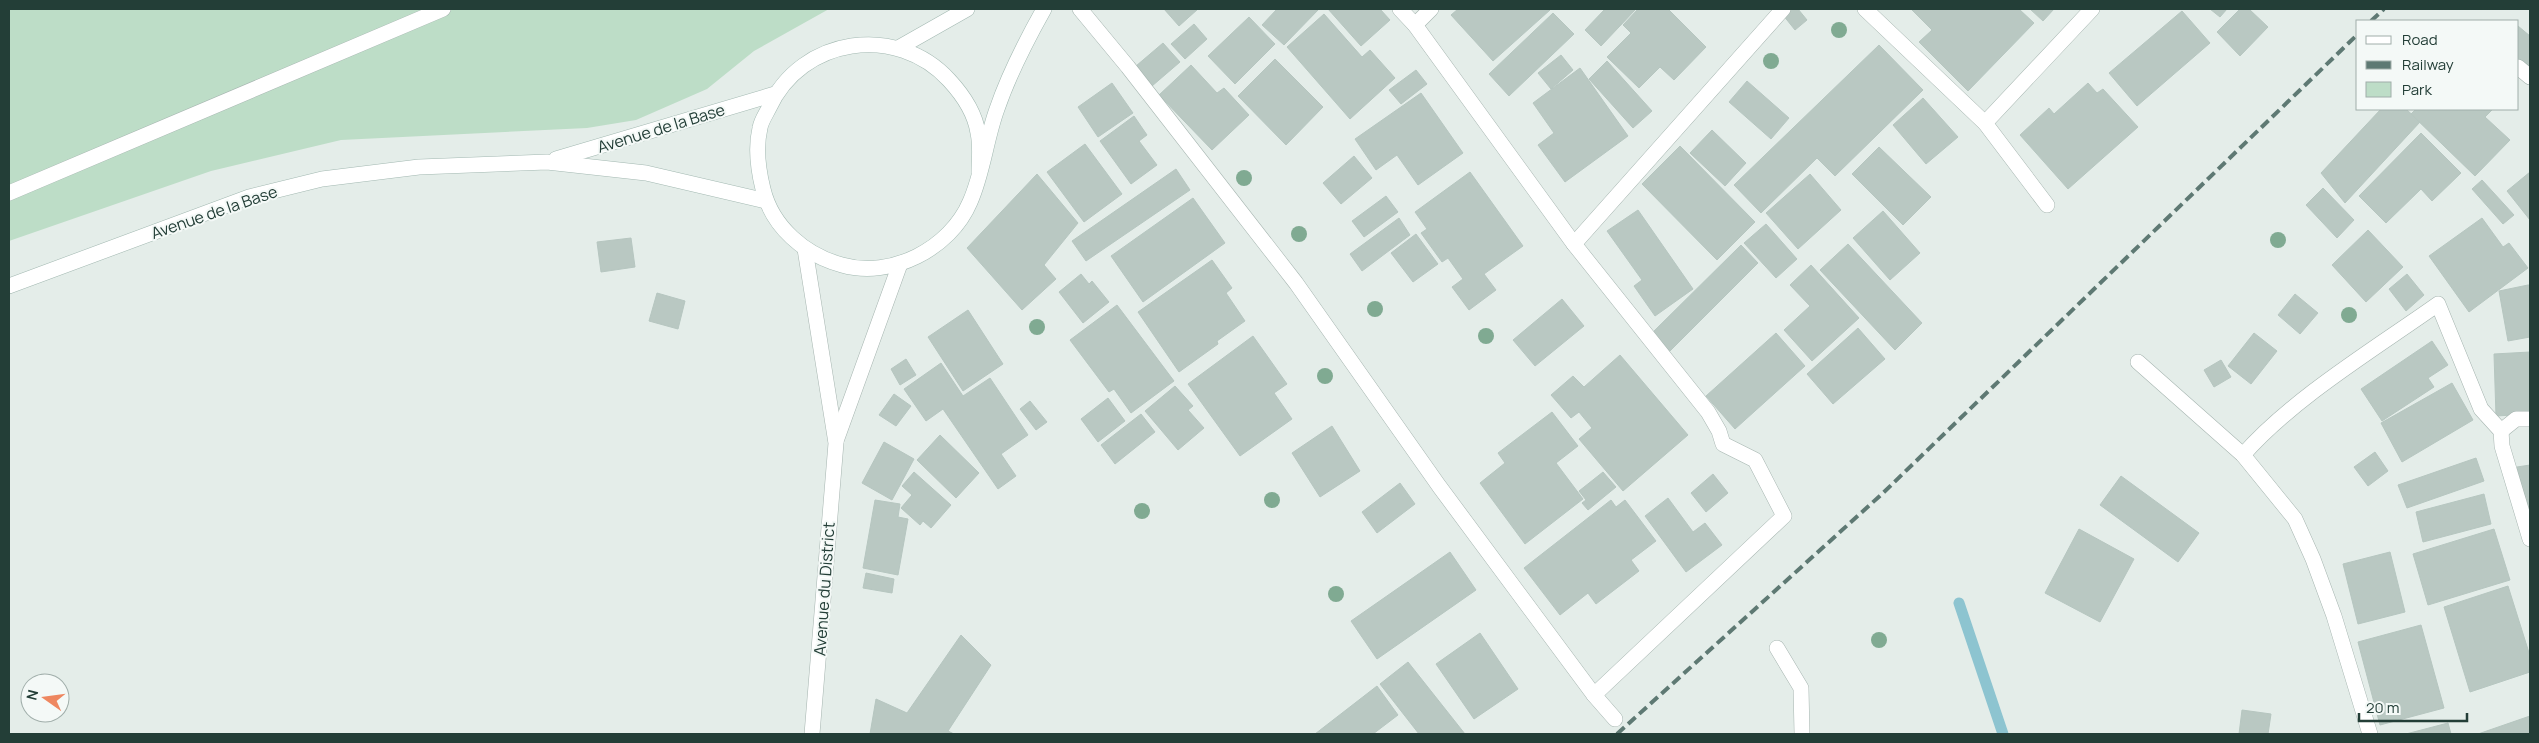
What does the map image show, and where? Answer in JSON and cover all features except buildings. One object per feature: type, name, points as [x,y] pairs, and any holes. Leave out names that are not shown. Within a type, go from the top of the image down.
[{"type":"street","points":[[9,193],[443,9]]},
{"type":"street","points":[[900,48],[967,9]]},
{"type":"street","points":[[979,173],[978,132],[963,95],[936,66],[900,48],[872,44],[844,46],[817,56],[794,72],[775,94],[760,128],[757,165],[766,200],[782,228],[805,249],[827,261],[851,268],[876,268],[900,264],[928,250],[953,230],[970,203],[979,173],[997,109],[1015,65],[1044,9]]},
{"type":"street","points":[[1080,9],[1128,67],[1296,283],[1439,486],[1594,695],[1614,719]]},
{"type":"street","points":[[1400,9],[1416,25],[1574,244],[1708,412],[1719,431],[1722,444],[1755,460],[1784,516],[1594,695]]},
{"type":"street","points":[[1416,25],[1431,9]]},
{"type":"street","points":[[1574,244],[1783,9]]},
{"type":"street","points":[[1865,9],[1985,123],[2047,205]]},
{"type":"street","points":[[1985,123],[2092,9]]},
{"type":"street","points":[[2519,68],[2530,77]]},
{"type":"street","name":"Avenue de la Base","points":[[547,162],[775,94]]},
{"type":"street","name":"Avenue de la Base","points":[[9,286],[249,197],[322,179],[419,167],[547,162],[646,172],[766,200]]},
{"type":"street","name":"Avenue du District","points":[[805,249],[836,443],[812,734]]},
{"type":"street","name":"Avenue du District","points":[[836,443],[900,264]]},
{"type":"street","points":[[2243,455],[2259,438],[2306,399],[2438,304],[2481,409],[2501,430],[2502,446],[2530,539]]},
{"type":"street","points":[[2138,362],[2243,455],[2295,519],[2313,559],[2334,616],[2370,734]]},
{"type":"street","points":[[2501,430],[2516,419],[2530,419]]},
{"type":"street","points":[[1777,648],[1801,688],[1802,734]]},
{"type":"green space","points":[[9,9],[829,9],[754,51],[707,89],[636,120],[587,128],[341,140],[211,171],[9,241]]},
{"type":"waterway","points":[[1959,603],[2003,734]]},
{"type":"railway","points":[[2372,20],[2384,9]]},
{"type":"railway","points":[[1617,734],[1883,493],[2356,36]]}]
